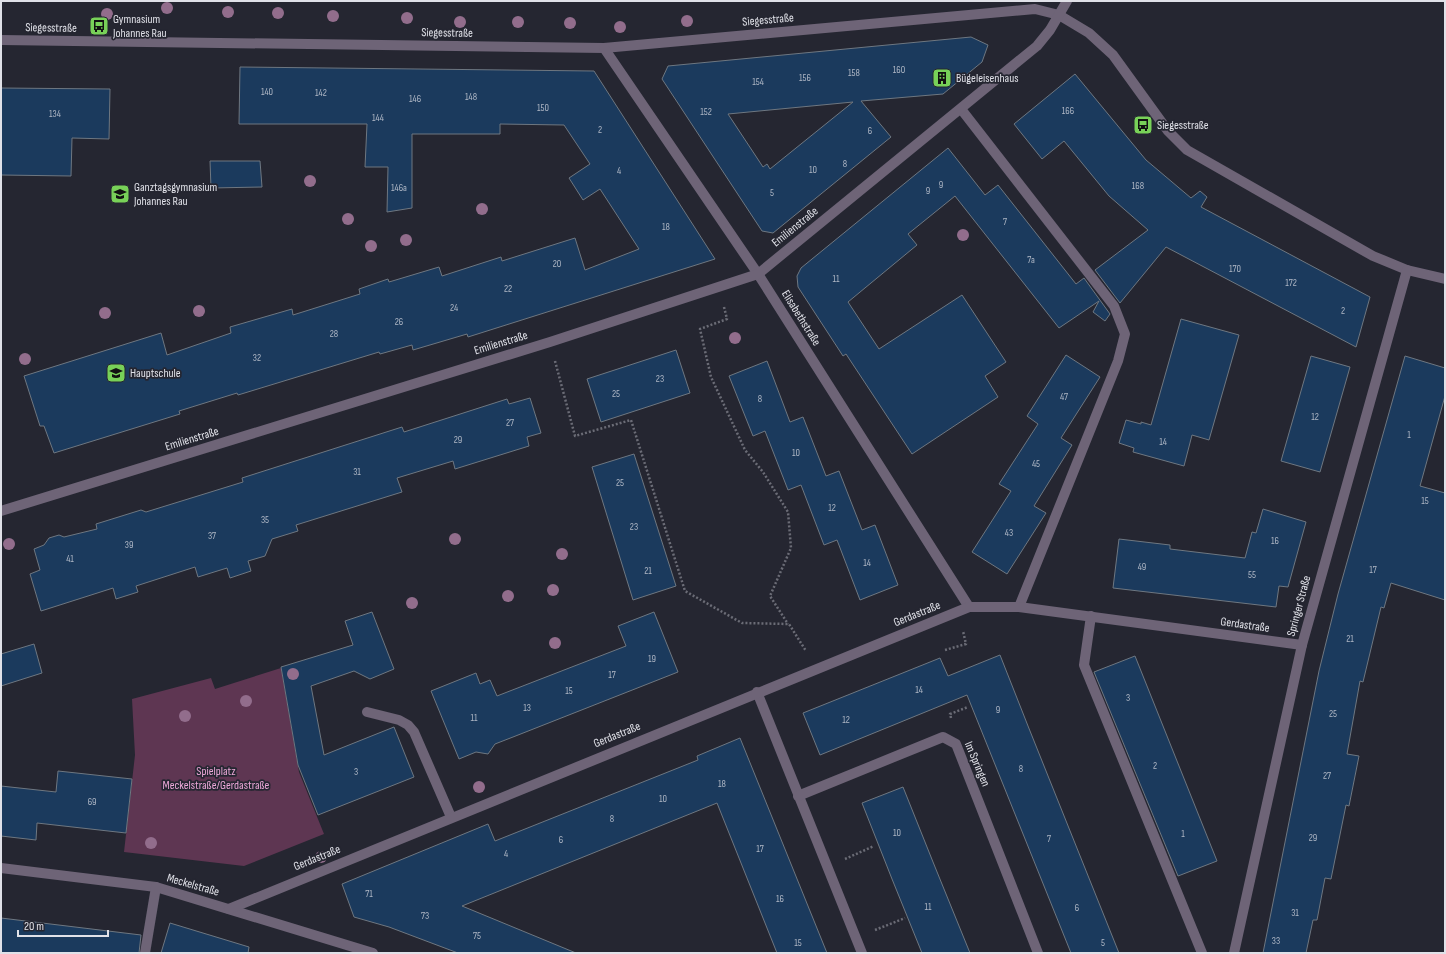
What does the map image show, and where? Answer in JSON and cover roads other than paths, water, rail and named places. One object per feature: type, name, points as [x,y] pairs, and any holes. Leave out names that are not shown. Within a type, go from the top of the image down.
[{"type":"street","name":"Emilienstraße","points":[[1,511],[550,342],[758,274],[1037,46],[1060,15],[1066,1]]},
{"type":"street","name":"Siegesstraße","points":[[1,40],[604,48],[1035,9],[1060,15],[1089,33],[1113,54],[1168,131],[1187,150],[1373,256],[1407,270],[1445,279]]},
{"type":"street","name":"Elisabethstraße","points":[[604,48],[758,274],[969,607]]},
{"type":"street","points":[[961,109],[1114,306],[1125,334],[1118,361],[1019,607]]},
{"type":"street","name":"Springer Straße","points":[[1234,953],[1302,646],[1407,270]]},
{"type":"street","name":"Gerdastraße","points":[[230,909],[451,817],[969,607],[1019,607],[1302,646]]},
{"type":"street","points":[[1092,616],[1084,665],[1202,953]]},
{"type":"street","points":[[757,692],[862,953]]},
{"type":"street","points":[[367,712],[408,725],[414,732],[451,817]]},
{"type":"street","name":"Im Springen","points":[[798,796],[943,737],[956,744],[1038,953]]},
{"type":"street","name":"Meckelstraße","points":[[1,868],[156,887],[373,953]]},
{"type":"street","points":[[145,953],[156,887]]},
{"type":"place","name":"Gymnasium Johannes Rau","points":[[99,26]]},
{"type":"place","name":"Bügeleisenhaus","points":[[942,78]]},
{"type":"place","name":"Siegesstraße","points":[[1143,125]]},
{"type":"place","name":"Ganztagsgymnasium Johannes Rau","points":[[120,194]]},
{"type":"place","name":"Hauptschule","points":[[116,373]]},
{"type":"park label","name":"Spielplatz Meckelstraße/Gerdastraße","points":[[216,778]]}]
